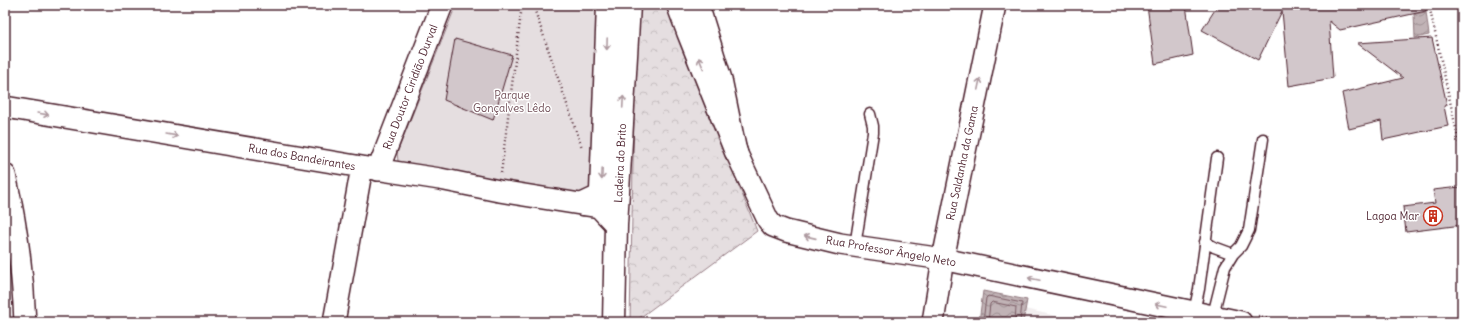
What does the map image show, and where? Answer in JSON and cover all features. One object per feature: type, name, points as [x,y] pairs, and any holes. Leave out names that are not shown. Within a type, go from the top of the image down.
[{"type":"main road","name":"Ladeira do Brito","points":[[591,206],[601,191],[608,5]]},
{"type":"main road","name":"Ladeira do Brito","points":[[614,322],[616,225],[629,5]]},
{"type":"main road","points":[[678,5],[736,152]]},
{"type":"street","name":"Rua Doutor Ciridião Durval","points":[[334,322],[370,169],[442,5]]},
{"type":"street","name":"Rua Professor Ângelo Neto","points":[[698,5],[722,79],[736,152],[768,220],[773,226],[786,231],[855,246],[943,259],[1241,322]]},
{"type":"street","name":"Rua Saldanha da Gama","points":[[933,322],[943,259],[995,5]]},
{"type":"street","name":"Rua dos Bandeirantes","points":[[5,107],[370,169],[440,179],[499,191],[591,206]]},
{"type":"street","points":[[5,175],[14,210],[25,322]]},
{"type":"street","points":[[591,206],[618,195]]},
{"type":"street","points":[[591,206],[616,225]]},
{"type":"lane","points":[[855,246],[874,126],[870,114]]},
{"type":"lane","points":[[1217,158],[1199,289],[1203,314],[1215,307],[1225,267],[1233,254],[1241,246],[1249,230],[1263,140]]},
{"type":"lane","points":[[1205,242],[1214,248],[1233,254]]},
{"type":"path","points":[[499,191],[522,5]]},
{"type":"path","points":[[533,5],[584,155]]},
{"type":"path","points":[[1429,5],[1462,156]]},
{"type":"shaded area","points":[[984,300],[1084,322],[979,322]]},
{"type":"green space","name":"Parque Gonçalves Lêdo","points":[[456,5],[603,5],[598,194],[584,207],[399,169],[397,153]]},
{"type":"green space","points":[[636,5],[666,5],[757,231],[634,322],[630,322]]},
{"type":"water","points":[[1426,12],[1429,35],[1415,38],[1414,14]]},
{"type":"water","points":[[983,291],[1027,300],[1023,322],[979,322]]},
{"type":"building","points":[[1147,5],[1186,5],[1193,55],[1155,64]]},
{"type":"building","points":[[1218,5],[1426,5],[1426,11],[1340,30],[1329,21],[1333,78],[1289,86],[1282,11],[1258,60],[1202,30]]},
{"type":"building","points":[[1432,38],[1447,105],[1444,106],[1448,126],[1383,140],[1381,121],[1349,129],[1342,93],[1403,78],[1357,43]]},
{"type":"building","points":[[455,39],[512,55],[493,120],[444,100]]},
{"type":"building","name":"Lagoa Mar","points":[[1460,187],[1462,225],[1406,232],[1403,207],[1435,203],[1433,190]]},
{"type":"place","name":"Lagoa Mar","points":[[1433,216]]}]
